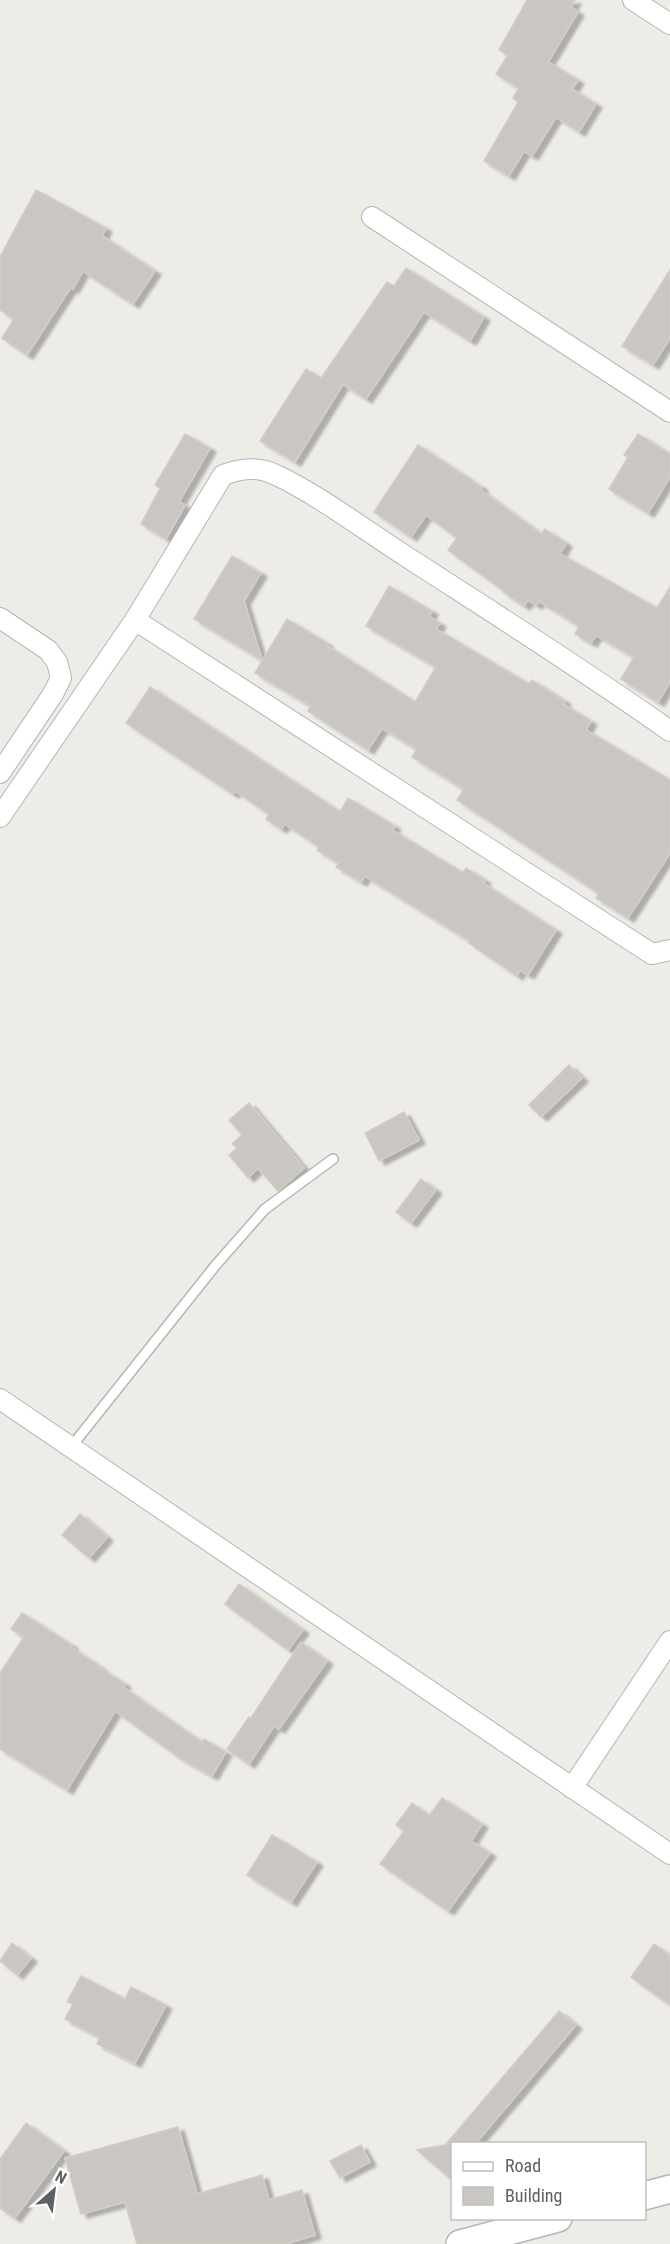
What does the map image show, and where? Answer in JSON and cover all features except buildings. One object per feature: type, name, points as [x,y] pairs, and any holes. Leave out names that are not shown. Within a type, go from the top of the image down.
[{"type":"street","points":[[633,0],[670,24]]},
{"type":"street","points":[[372,217],[670,412]]},
{"type":"street","points":[[0,817],[135,620],[223,475],[238,469],[252,468],[274,474],[317,499],[670,731]]},
{"type":"street","points":[[0,618],[48,650],[57,662],[60,678],[53,694],[0,773]]},
{"type":"street","points":[[135,620],[652,954],[670,950]]},
{"type":"street","points":[[3,1407],[71,1448],[670,1854]]},
{"type":"street","points":[[572,1788],[670,1641]]},
{"type":"street","points":[[646,2196],[670,2189]]},
{"type":"street","points":[[460,2244],[550,2220]]},
{"type":"lane","points":[[71,1448],[215,1266],[265,1209],[333,1160]]}]
